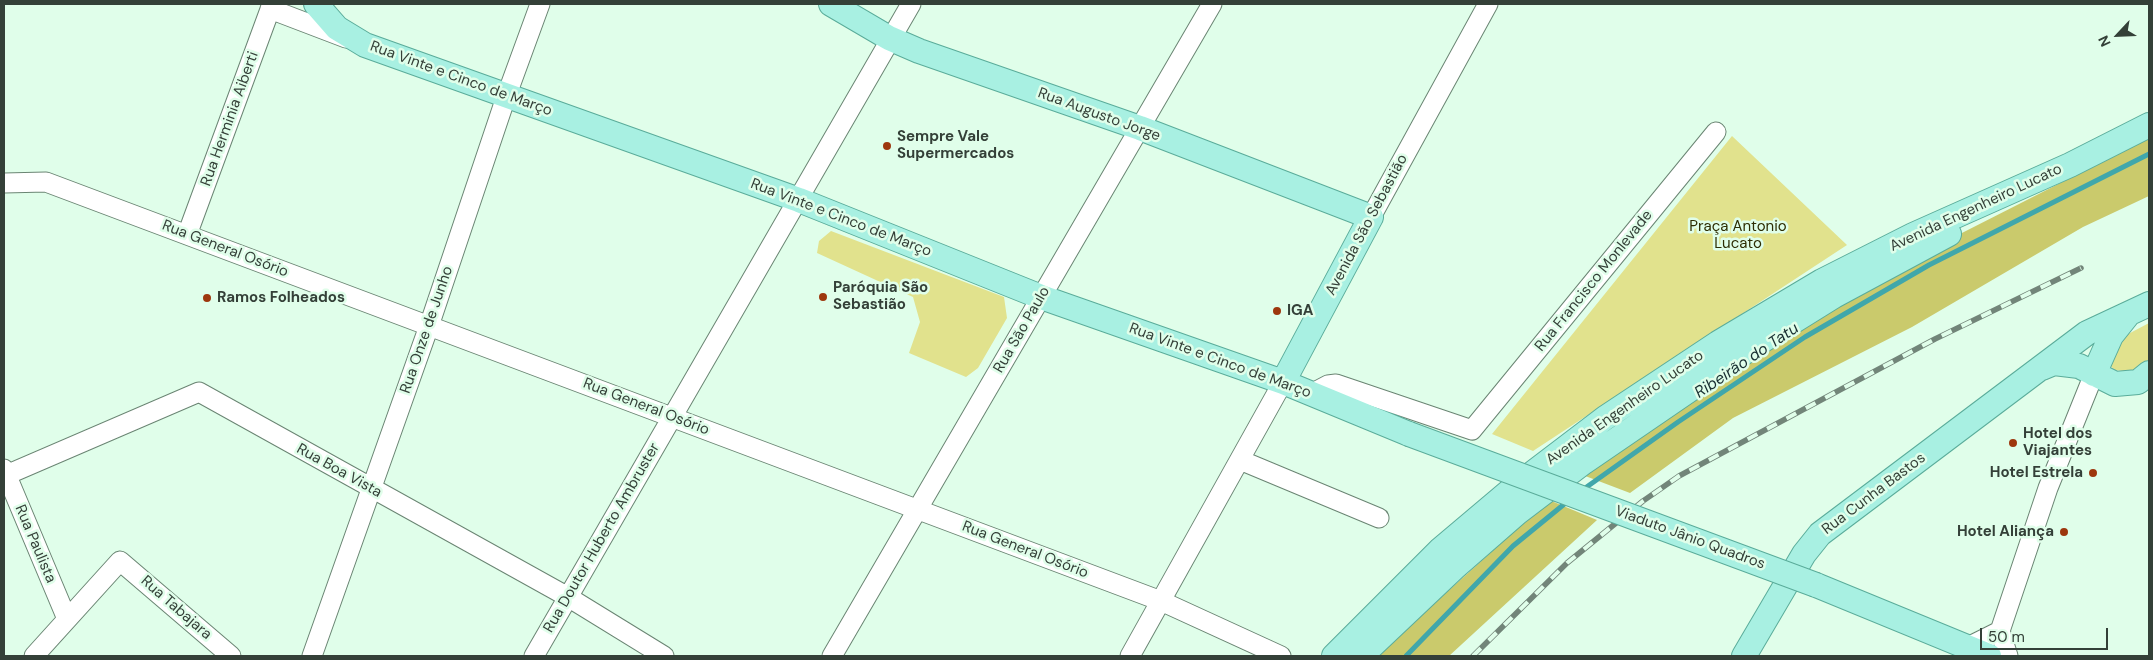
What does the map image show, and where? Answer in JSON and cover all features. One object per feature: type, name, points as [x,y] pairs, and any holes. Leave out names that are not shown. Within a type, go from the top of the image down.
[{"type":"main road","points":[[316,4],[338,28],[365,46]]},
{"type":"main road","name":"Rua Augusto Jorge","points":[[831,4],[889,38],[1140,128],[1371,217]]},
{"type":"main road","name":"Rua Vinte e Cinco de Março","points":[[365,46],[799,200],[1041,297],[1283,382],[1409,434]]},
{"type":"main road","points":[[2070,165],[2149,125]]},
{"type":"main road","name":"Avenida Engenheiro Lucato","points":[[1334,656],[1440,550],[1524,480],[1606,418],[1662,380],[1718,343],[1822,281],[1913,235],[2070,165]]},
{"type":"main road","name":"Avenida Engenheiro Lucato","points":[[1361,656],[1447,575],[1517,513],[1584,462],[1649,417],[1834,296],[1920,251],[2070,165]]},
{"type":"main road","name":"Avenida São Sebastião","points":[[1283,382],[1371,217]]},
{"type":"main road","name":"Rua Cunha Bastos","points":[[1744,656],[1804,554],[1820,534],[2087,333],[2149,304]]},
{"type":"main road","points":[[2094,374],[2111,336],[2128,314]]},
{"type":"main road","name":"Rua Cunha Bastos","points":[[2042,368],[2054,363],[2078,366],[2115,384],[2138,382],[2149,373]]},
{"type":"main road","name":"Viaduto Jânio Quadros","points":[[1409,434],[1816,585],[1977,653]]},
{"type":"street","name":"Rua Onze de Junho","points":[[312,656],[429,326],[506,97],[540,4]]},
{"type":"street","name":"Rua Doutor Huberto Ambruster","points":[[534,656],[799,200],[889,38],[911,4]]},
{"type":"street","name":"Rua São Paulo","points":[[832,656],[1212,4]]},
{"type":"street","name":"Avenida São Sebastião","points":[[1371,217],[1488,4]]},
{"type":"street","name":"Rua Vinte e Cinco de Março","points":[[271,6],[365,46]]},
{"type":"street","name":"Rua Herminia Aiberti","points":[[187,235],[271,6]]},
{"type":"street","name":"Rua Francisco Monlevade","points":[[1311,394],[1328,385],[1336,384],[1472,430],[1716,132]]},
{"type":"street","name":"Rua General Osório","points":[[4,183],[46,182],[1161,601],[1281,656]]},
{"type":"street","points":[[1977,653],[2000,631],[2048,488],[2094,374]]},
{"type":"street","name":"Avenida São Sebastião","points":[[1130,656],[1283,382]]},
{"type":"street","name":"Rua Boa Vista","points":[[5,473],[199,392],[371,490],[568,597],[664,656]]},
{"type":"street","points":[[1240,460],[1379,518]]},
{"type":"street","name":"Rua Paulista","points":[[5,473],[67,619]]},
{"type":"street","name":"Rua Tabajara","points":[[67,619],[120,561],[231,656]]},
{"type":"street","points":[[34,656],[67,619]]},
{"type":"street","points":[[2000,631],[2008,656]]},
{"type":"green space","name":"Praça Antonio Lucato","points":[[1732,136],[1847,245],[1533,451],[1492,434]]},
{"type":"green space","points":[[831,231],[1004,297],[1007,318],[978,368],[966,377],[909,353],[920,322],[913,297],[817,253],[819,241]]},
{"type":"green space","points":[[2149,323],[2149,359],[2133,372],[2115,370],[2109,365],[2115,341]]},
{"type":"shaded area","points":[[2149,138],[2149,196],[2083,227],[1912,327],[1733,418],[1630,493],[1580,474],[1813,316],[1956,236]]},
{"type":"shaded area","points":[[1549,500],[1597,520],[1449,656],[1376,656]]},
{"type":"waterway","name":"Ribeirão do Tatu","points":[[1581,491],[1678,422],[1805,337],[1929,265],[2149,154]]},
{"type":"waterway","name":"Ribeirão do Tatu","points":[[1406,656],[1513,546],[1568,501]]},
{"type":"railway","points":[[1473,656],[1567,563],[1643,501],[1679,476],[1935,339],[2081,268]]},
{"type":"place","name":"Sempre Vale Supermercados","points":[[887,146]]},
{"type":"place","name":"Paróquia São Sebastião","points":[[823,297]]},
{"type":"place","name":"Ramos Folheados","points":[[207,298]]},
{"type":"place","name":"IGA","points":[[1277,311]]},
{"type":"place","name":"Hotel dos Viajantes","points":[[2013,443]]},
{"type":"place","name":"Hotel Estrela","points":[[2093,473]]},
{"type":"place","name":"Hotel Aliança","points":[[2064,532]]}]
